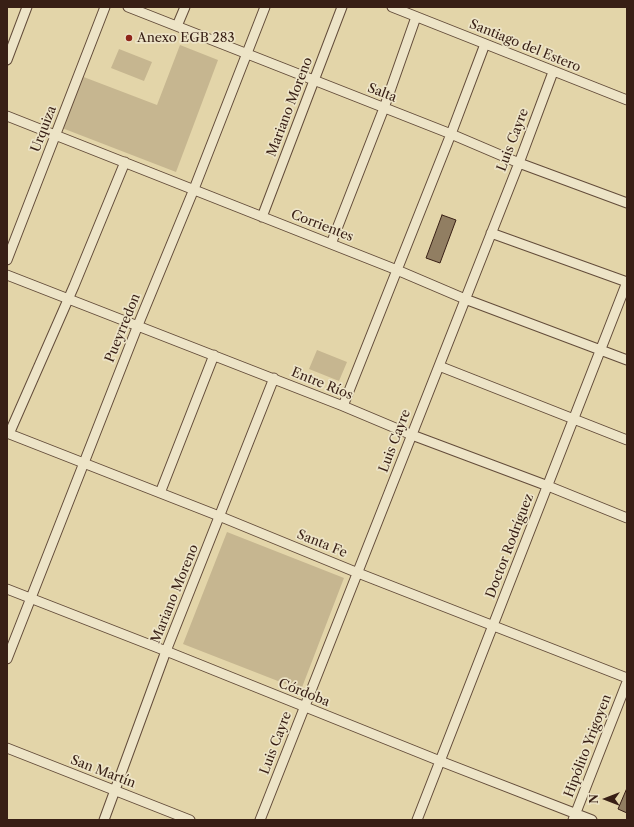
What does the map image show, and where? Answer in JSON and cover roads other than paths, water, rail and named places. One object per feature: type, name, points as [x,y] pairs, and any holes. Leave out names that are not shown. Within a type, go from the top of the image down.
[{"type":"street","points":[[7,60],[27,7]]},
{"type":"street","name":"Urquiza","points":[[7,260],[105,7]]},
{"type":"street","name":"Salta","points":[[128,7],[451,134],[519,163],[627,203]]},
{"type":"street","points":[[178,26],[185,7]]},
{"type":"street","name":"Pueyrredon","points":[[7,659],[265,7]]},
{"type":"street","name":"Mariano Moreno","points":[[262,217],[342,7]]},
{"type":"street","name":"Santiago del Estero","points":[[392,7],[627,100]]},
{"type":"street","points":[[331,244],[384,108],[416,17]]},
{"type":"street","points":[[343,406],[451,134],[485,44]]},
{"type":"street","name":"Luis Cayre","points":[[260,820],[466,299],[553,72]]},
{"type":"street","name":"Corrientes","points":[[7,116],[194,189],[466,299],[627,360]]},
{"type":"street","points":[[8,433],[68,298],[125,162]]},
{"type":"street","points":[[491,233],[627,282]]},
{"type":"street","name":"Entre Ríos","points":[[7,275],[274,378],[412,435],[548,486],[627,518]]},
{"type":"street","name":"Doctor Rodríguez","points":[[417,820],[627,282]]},
{"type":"street","points":[[617,308],[627,310]]},
{"type":"street","points":[[160,493],[214,355]]},
{"type":"street","points":[[439,366],[627,440]]},
{"type":"street","name":"Mariano Moreno","points":[[104,820],[166,651],[274,378]]},
{"type":"street","name":"Santa Fe","points":[[8,433],[220,516],[358,573],[627,678]]},
{"type":"street","name":"Córdoba","points":[[7,589],[440,761],[574,817],[592,820]]},
{"type":"street","name":"Hipólito Yrigoyen","points":[[574,817],[627,682]]},
{"type":"street","name":"San Martín","points":[[7,748],[190,820]]},
{"type":"place","name":"Anexo EGB 283","points":[[129,38]]}]
